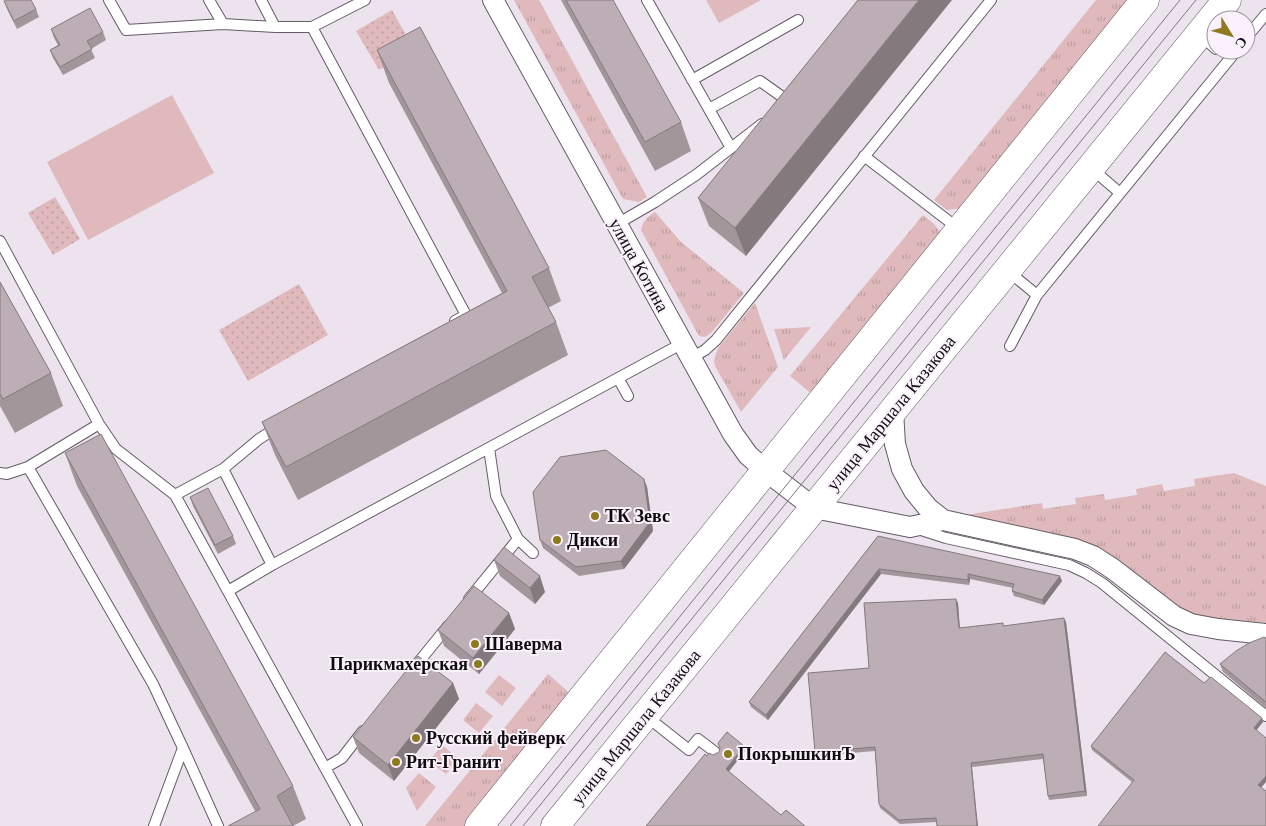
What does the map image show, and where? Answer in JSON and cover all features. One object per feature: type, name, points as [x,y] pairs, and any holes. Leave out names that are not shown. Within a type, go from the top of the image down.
[{"type":"main road","points":[[479,826],[1145,0]]},
{"type":"main road","name":"улица Маршала Казакова","points":[[555,826],[1091,167],[1206,49]]},
{"type":"street","name":"улица Котина","points":[[493,0],[733,434],[748,455],[814,508]]},
{"type":"street","points":[[893,411],[895,444],[902,469],[914,490],[928,508],[943,520]]},
{"type":"street","points":[[814,508],[910,527],[943,520],[1075,549],[1093,556],[1174,616],[1191,624],[1266,634]]},
{"type":"lane","points":[[109,0],[126,30],[224,24],[312,26],[365,0]]},
{"type":"lane","points":[[209,0],[224,24]]},
{"type":"lane","points":[[261,0],[275,26]]},
{"type":"lane","points":[[648,0],[731,148]]},
{"type":"lane","points":[[228,590],[618,378],[687,351],[705,350],[716,340],[991,0]]},
{"type":"lane","points":[[1256,26],[1266,14]]},
{"type":"lane","points":[[692,80],[798,20]]},
{"type":"lane","points":[[312,26],[466,315],[449,325]]},
{"type":"lane","points":[[1010,346],[1037,295],[1228,60]]},
{"type":"lane","points":[[617,224],[696,175],[776,113],[791,97],[760,81],[709,109]]},
{"type":"lane","points":[[864,156],[960,230]]},
{"type":"lane","points":[[1091,167],[1120,193]]},
{"type":"lane","points":[[0,241],[99,424],[116,449],[175,495],[357,826]]},
{"type":"lane","points":[[1007,270],[1037,295]]},
{"type":"lane","points":[[618,378],[628,396]]},
{"type":"lane","points":[[0,473],[7,474],[28,467],[99,424]]},
{"type":"lane","points":[[175,495],[223,469],[259,439],[284,424]]},
{"type":"lane","points":[[489,448],[496,496],[518,539],[534,553]]},
{"type":"lane","points":[[28,467],[152,684],[218,826]]},
{"type":"lane","points":[[223,469],[272,565]]},
{"type":"lane","points":[[910,527],[946,538],[1069,566],[1086,573],[1110,590],[1266,716]]},
{"type":"lane","points":[[404,680],[518,539]]},
{"type":"lane","points":[[645,715],[689,750],[698,739],[715,752]]},
{"type":"lane","points":[[325,768],[342,758],[367,726]]},
{"type":"lane","points":[[154,826],[183,748]]},
{"type":"green space","points":[[514,0],[539,0],[647,197],[639,202],[623,199]]},
{"type":"green space","points":[[706,0],[761,0],[719,23]]},
{"type":"green space","points":[[1096,0],[1134,0],[965,208],[947,210],[934,200]]},
{"type":"green space","points":[[392,10],[414,49],[379,70],[356,31]]},
{"type":"green space","points":[[172,95],[214,173],[88,240],[47,162]]},
{"type":"green space","points":[[55,197],[80,239],[53,255],[28,213]]},
{"type":"green space","points":[[655,212],[681,242],[744,293],[711,333],[705,337],[699,336],[641,230],[646,220]]},
{"type":"green space","points":[[923,215],[943,235],[813,395],[790,376]]},
{"type":"green space","points":[[299,284],[328,335],[248,381],[219,330]]},
{"type":"green space","points":[[755,303],[778,367],[741,412],[715,366],[714,360],[718,348]]},
{"type":"green space","points":[[811,327],[784,360],[774,329]]},
{"type":"green space","points":[[1234,473],[1266,486],[1266,623],[1192,615],[1098,548],[1080,540],[959,516],[1042,503],[1043,509],[1076,504],[1075,498],[1104,494],[1105,500],[1137,495],[1136,489],[1162,484],[1164,491],[1195,486],[1194,479]]},
{"type":"green space","points":[[548,674],[572,695],[466,826],[425,826]]},
{"type":"green space","points":[[499,675],[516,688],[502,706],[485,692]]},
{"type":"green space","points":[[476,703],[493,716],[479,733],[463,720]]},
{"type":"green space","points":[[442,745],[459,759],[446,774],[429,761]]},
{"type":"green space","points":[[419,773],[436,787],[417,811],[406,788]]},
{"type":"building","points":[[31,0],[36,9],[14,21],[4,1]]},
{"type":"building","points":[[566,0],[613,0],[681,122],[645,142]]},
{"type":"building","points":[[858,0],[919,0],[735,228],[698,198]]},
{"type":"building","points":[[90,8],[103,32],[87,41],[92,49],[60,67],[50,50],[60,45],[51,29]]},
{"type":"building","points":[[420,27],[549,268],[532,277],[556,322],[286,467],[262,422],[507,291],[377,50]]},
{"type":"building","points":[[0,282],[51,373],[3,399],[0,394]]},
{"type":"building","points":[[101,434],[293,786],[277,796],[293,826],[228,826],[260,809],[65,453]]},
{"type":"building","name":"ТК Зевс","points":[[606,450],[644,479],[650,522],[621,561],[576,567],[540,540],[533,492],[560,457]]},
{"type":"building","points":[[208,488],[233,536],[215,545],[190,497]]},
{"type":"building","points":[[878,536],[1060,576],[1042,600],[1012,591],[1014,584],[968,574],[968,580],[879,569],[766,715],[749,702]]},
{"type":"building","points":[[504,547],[540,576],[530,588],[494,560]]},
{"type":"building","points":[[474,586],[509,613],[473,658],[438,630]]},
{"type":"building","points":[[956,599],[959,628],[1003,623],[1003,626],[1064,618],[1085,791],[1048,796],[1043,754],[971,763],[977,826],[937,826],[936,818],[899,820],[879,804],[875,747],[815,752],[808,673],[869,668],[864,603]]},
{"type":"building","points":[[1264,637],[1266,638],[1266,702],[1220,664],[1249,643]]},
{"type":"building","points":[[1165,652],[1204,683],[1211,677],[1262,718],[1254,728],[1266,738],[1266,776],[1258,785],[1266,791],[1266,826],[1098,826],[1134,780],[1091,746]]},
{"type":"building","points":[[418,656],[453,683],[388,765],[353,737]]},
{"type":"building","points":[[727,732],[744,746],[726,769],[781,815],[786,810],[805,826],[646,826],[705,754],[707,756],[709,753],[713,755],[719,752],[718,743]]},
{"type":"tram line","points":[[510,826],[1180,0]]},
{"type":"tram line","points":[[523,826],[1196,0]]},
{"type":"place","name":"ТК Зевс","points":[[595,516]]},
{"type":"place","name":"Дикси","points":[[557,540]]},
{"type":"place","name":"Шаверма","points":[[475,644]]},
{"type":"place","name":"Парикмахерская","points":[[478,664]]},
{"type":"place","name":"Русский фейверк","points":[[416,738]]},
{"type":"place","name":"ПокрышкинЪ","points":[[728,754]]},
{"type":"place","name":"Рит-Гранит","points":[[396,762]]}]
